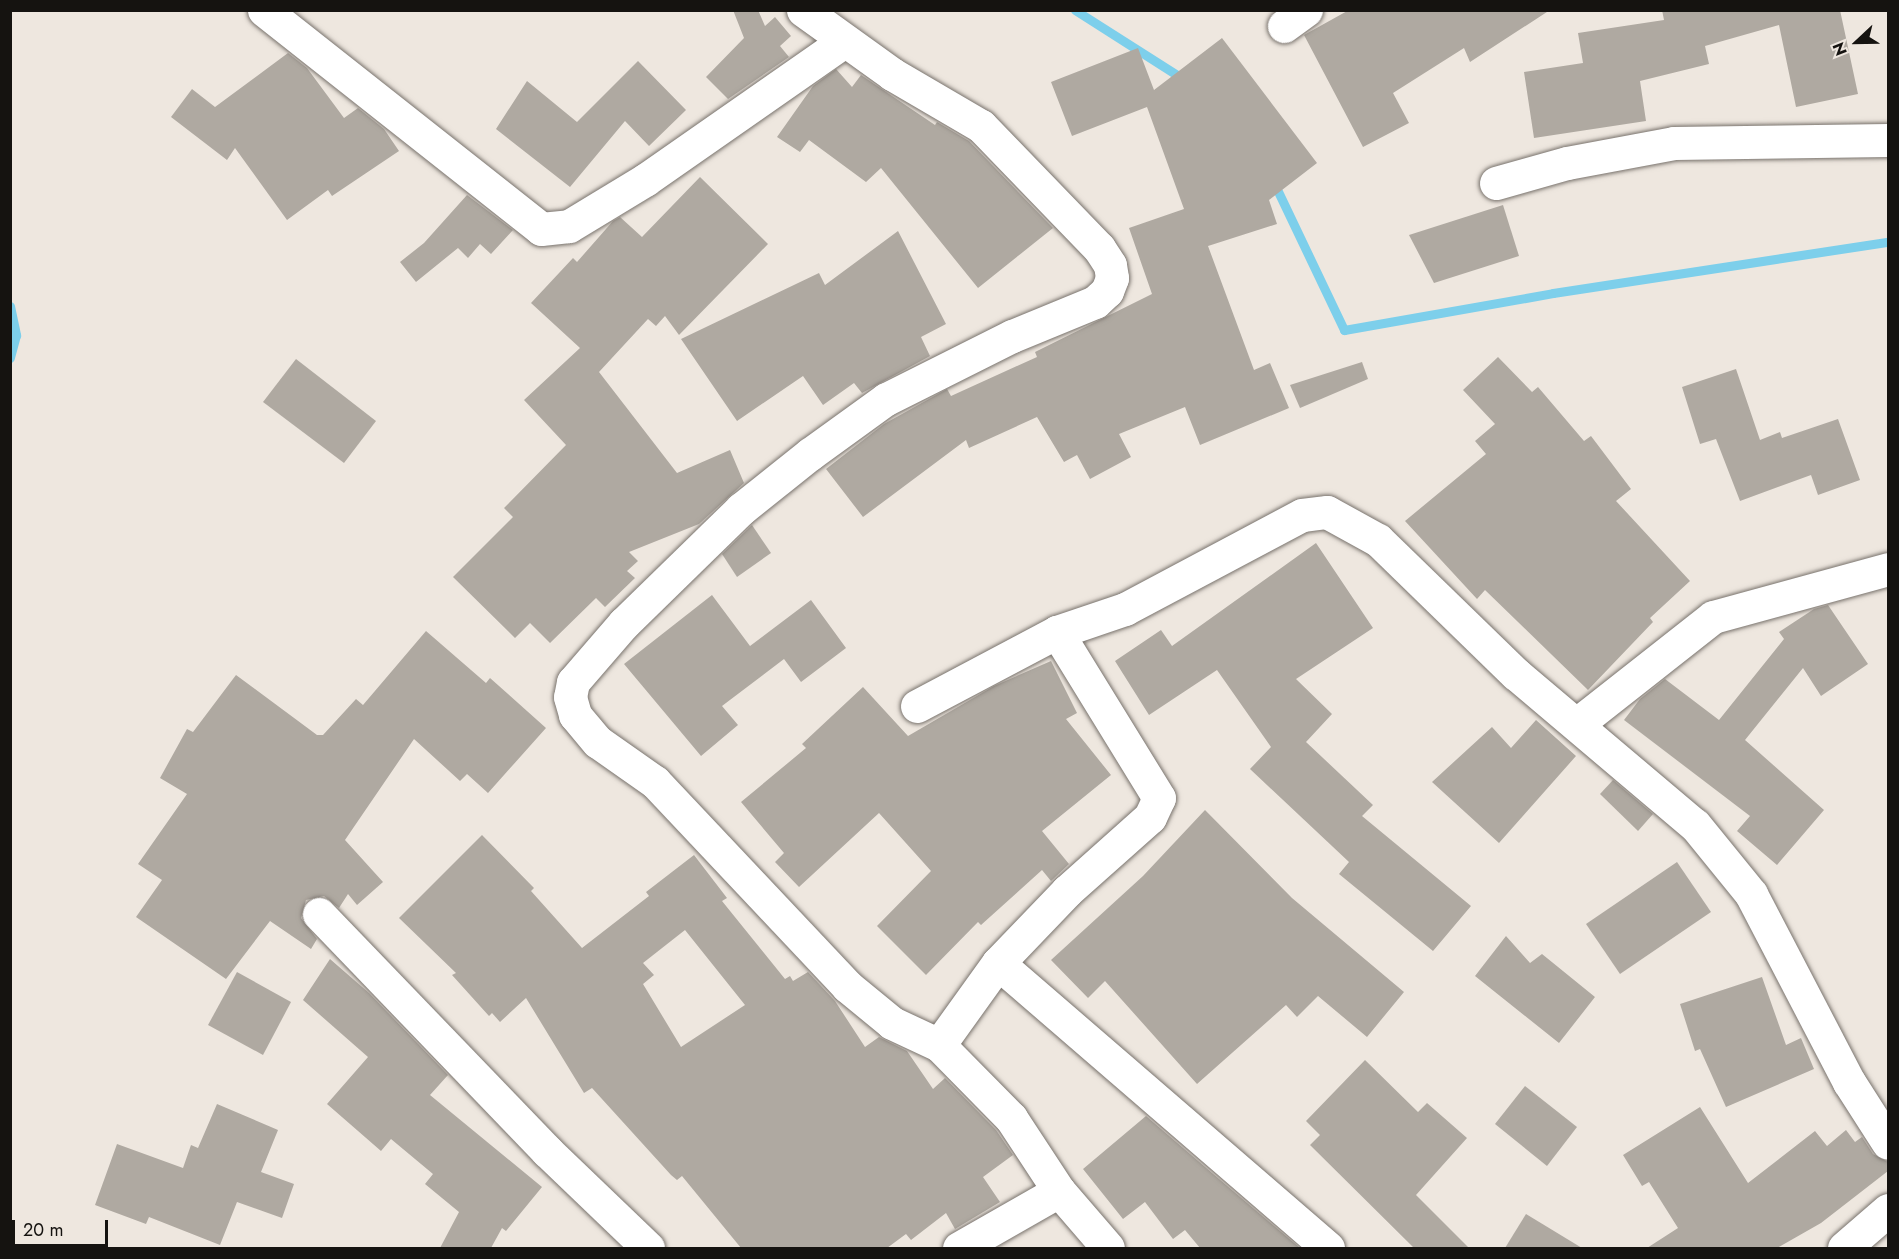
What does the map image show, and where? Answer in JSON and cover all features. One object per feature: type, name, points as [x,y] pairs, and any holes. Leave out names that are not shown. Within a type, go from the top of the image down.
[{"type":"street","points":[[264,10],[541,229],[569,226],[645,180],[844,41]]},
{"type":"street","points":[[803,10],[844,41],[981,126],[1099,248],[1110,265],[1112,278],[1107,291],[1076,312],[1012,336],[886,399],[810,454],[741,509],[624,623],[573,681],[570,697],[575,715],[598,742],[655,782],[847,986],[892,1023],[939,1045],[1011,1118],[1059,1191],[1108,1248]]},
{"type":"street","points":[[1496,183],[1568,163],[1674,143],[1888,140]]},
{"type":"street","points":[[917,706],[1057,632],[1125,609],[1302,515],[1327,512],[1378,540],[1516,674],[1695,825],[1751,894],[1849,1082],[1888,1143]]},
{"type":"street","points":[[1578,724],[1713,616],[1888,569]]},
{"type":"street","points":[[939,1045],[998,963],[1067,891],[1150,817],[1159,798],[1057,632]]},
{"type":"street","points":[[319,914],[547,1151],[648,1248]]},
{"type":"street","points":[[998,963],[1328,1248]]},
{"type":"street","points":[[959,1248],[1059,1191]]},
{"type":"street","points":[[1844,1248],[1888,1210]]},
{"type":"building","points":[[733,10],[758,10],[765,26],[775,17],[791,36],[780,46],[789,57],[728,99],[706,77],[744,38]]},
{"type":"building","points":[[1349,10],[1550,10],[1470,62],[1464,48],[1393,93],[1409,123],[1363,147],[1304,35]]},
{"type":"building","points":[[1662,10],[1840,10],[1858,94],[1796,107],[1779,25],[1705,46],[1709,64],[1640,81],[1646,121],[1534,138],[1524,72],[1583,63],[1578,33],[1664,20]]},
{"type":"building","points":[[1222,38],[1317,163],[1269,200],[1277,224],[1208,246],[1254,370],[1270,363],[1289,408],[1200,445],[1185,407],[1119,434],[1131,457],[1090,479],[1077,455],[1064,462],[1037,417],[969,448],[966,440],[863,517],[826,469],[884,424],[947,389],[951,396],[1037,357],[1035,352],[1152,294],[1129,228],[1184,209],[1147,107],[1072,136],[1051,82],[1138,48],[1154,90]]},
{"type":"building","points":[[288,53],[307,68],[344,118],[358,108],[384,129],[399,151],[332,196],[328,190],[287,220],[235,148],[227,160],[171,117],[192,89],[215,107]]},
{"type":"building","points":[[638,61],[686,110],[649,146],[625,121],[570,187],[496,129],[527,81],[577,122]]},
{"type":"building","points":[[836,69],[852,87],[861,75],[935,125],[937,122],[969,141],[1053,228],[978,288],[881,168],[866,182],[809,140],[800,152],[777,137],[813,86]]},
{"type":"building","points":[[700,177],[768,244],[679,335],[665,316],[656,326],[648,319],[599,372],[677,473],[730,450],[744,483],[699,524],[629,552],[638,561],[627,571],[635,578],[605,607],[596,598],[550,643],[530,623],[515,638],[453,577],[513,517],[504,508],[566,445],[524,400],[580,348],[531,303],[573,258],[577,262],[613,221],[620,217],[642,237]]},
{"type":"building","points":[[467,195],[513,230],[491,254],[480,244],[468,258],[458,248],[416,282],[400,262],[424,243]]},
{"type":"building","points":[[1503,205],[1519,256],[1434,283],[1409,235]]},
{"type":"building","points":[[898,231],[946,324],[921,337],[930,356],[862,393],[854,383],[823,405],[803,376],[737,421],[681,339],[819,273],[825,285]]},
{"type":"building","points":[[1498,357],[1532,392],[1538,387],[1584,441],[1591,436],[1631,489],[1616,501],[1690,581],[1650,618],[1653,622],[1588,690],[1485,590],[1477,599],[1405,521],[1486,454],[1475,441],[1495,424],[1463,390]]},
{"type":"building","points":[[296,359],[376,421],[344,463],[263,402]]},
{"type":"building","points":[[1362,362],[1368,379],[1300,408],[1290,385]]},
{"type":"building","points":[[1736,369],[1760,440],[1780,432],[1782,438],[1838,419],[1860,480],[1818,495],[1811,475],[1740,501],[1716,439],[1700,444],[1682,387]]},
{"type":"building","points":[[752,525],[771,553],[737,577],[722,554]]},
{"type":"building","points":[[1316,543],[1373,628],[1296,679],[1332,714],[1306,742],[1373,805],[1362,816],[1471,906],[1433,951],[1339,874],[1349,862],[1250,769],[1271,747],[1217,670],[1149,715],[1115,661],[1161,630],[1172,646]]},
{"type":"building","points":[[712,595],[750,646],[811,600],[846,648],[801,682],[784,659],[722,706],[738,725],[701,756],[624,664]]},
{"type":"building","points":[[1828,605],[1868,664],[1821,696],[1803,668],[1745,740],[1824,810],[1777,865],[1737,831],[1750,816],[1624,720],[1640,699],[1665,679],[1719,720],[1784,639],[1779,632],[1814,609]]},
{"type":"building","points":[[426,631],[486,683],[490,678],[546,728],[488,793],[467,774],[460,781],[414,739],[345,840],[383,882],[357,905],[348,894],[339,908],[324,896],[306,900],[301,918],[317,939],[311,949],[270,921],[226,979],[136,917],[162,880],[138,864],[187,794],[160,778],[187,729],[193,732],[236,675],[317,735],[323,735],[356,699],[363,705]]},
{"type":"building","points":[[1051,661],[1077,713],[1066,719],[1111,775],[1042,831],[1069,864],[1051,881],[1042,870],[981,925],[978,922],[926,975],[877,926],[931,871],[879,813],[799,887],[775,862],[784,853],[741,802],[806,748],[802,744],[863,687],[908,736],[994,686]]},
{"type":"building","points":[[1536,720],[1576,756],[1499,843],[1432,782],[1492,727],[1511,748]]},
{"type":"building","points":[[1613,780],[1653,814],[1638,831],[1600,794]]},
{"type":"building","points":[[1205,810],[1292,898],[1404,992],[1367,1037],[1318,996],[1297,1017],[1286,1005],[1197,1084],[1105,981],[1088,998],[1051,960],[1143,876]]},
{"type":"building","points":[[482,835],[534,888],[531,891],[582,948],[649,896],[646,892],[694,855],[727,898],[722,901],[785,979],[790,976],[793,981],[808,972],[835,1001],[865,1047],[879,1037],[907,1051],[933,1089],[945,1078],[996,1130],[1013,1155],[983,1177],[1000,1202],[955,1229],[946,1213],[911,1240],[906,1234],[887,1248],[741,1248],[682,1176],[677,1180],[671,1175],[592,1088],[584,1093],[526,998],[500,1022],[492,1013],[489,1016],[452,975],[456,973],[399,918]],"holes":[[[685,930],[745,1005],[681,1047],[643,984],[654,975],[643,963]]]},
{"type":"building","points":[[1677,862],[1711,912],[1620,974],[1586,924]]},
{"type":"building","points":[[1506,936],[1530,963],[1542,954],[1595,997],[1559,1043],[1475,976]]},
{"type":"building","points":[[330,959],[369,993],[448,1075],[430,1095],[542,1187],[506,1231],[502,1228],[491,1248],[440,1248],[459,1212],[425,1184],[433,1174],[391,1139],[381,1151],[327,1104],[368,1057],[303,1000]]},
{"type":"building","points":[[237,972],[291,1002],[263,1055],[208,1025]]},
{"type":"building","points":[[1762,977],[1786,1045],[1801,1038],[1814,1069],[1726,1107],[1700,1049],[1695,1051],[1680,1004]]},
{"type":"building","points":[[1365,1060],[1418,1112],[1427,1103],[1467,1138],[1416,1195],[1469,1248],[1414,1248],[1310,1145],[1320,1135],[1306,1121]]},
{"type":"building","points":[[1525,1086],[1577,1127],[1547,1166],[1495,1124]]},
{"type":"building","points":[[217,1104],[278,1130],[261,1172],[294,1184],[282,1218],[237,1202],[220,1245],[149,1217],[146,1224],[95,1205],[117,1144],[183,1168],[191,1145],[198,1148]]},
{"type":"building","points":[[1700,1107],[1748,1183],[1815,1131],[1827,1146],[1846,1130],[1855,1142],[1862,1137],[1873,1154],[1888,1162],[1888,1171],[1821,1223],[1777,1248],[1647,1248],[1678,1228],[1649,1182],[1642,1186],[1623,1155]]},
{"type":"building","points":[[1146,1116],[1300,1248],[1200,1248],[1185,1230],[1173,1239],[1145,1202],[1123,1219],[1083,1169]]},
{"type":"building","points":[[1526,1214],[1582,1248],[1505,1248]]},
{"type":"waterway","points":[[1075,10],[1185,80]]},
{"type":"waterway","points":[[1274,183],[1344,330],[1553,293],[1888,242]]},
{"type":"waterway","points":[[10,306],[16,335],[10,358]]}]
